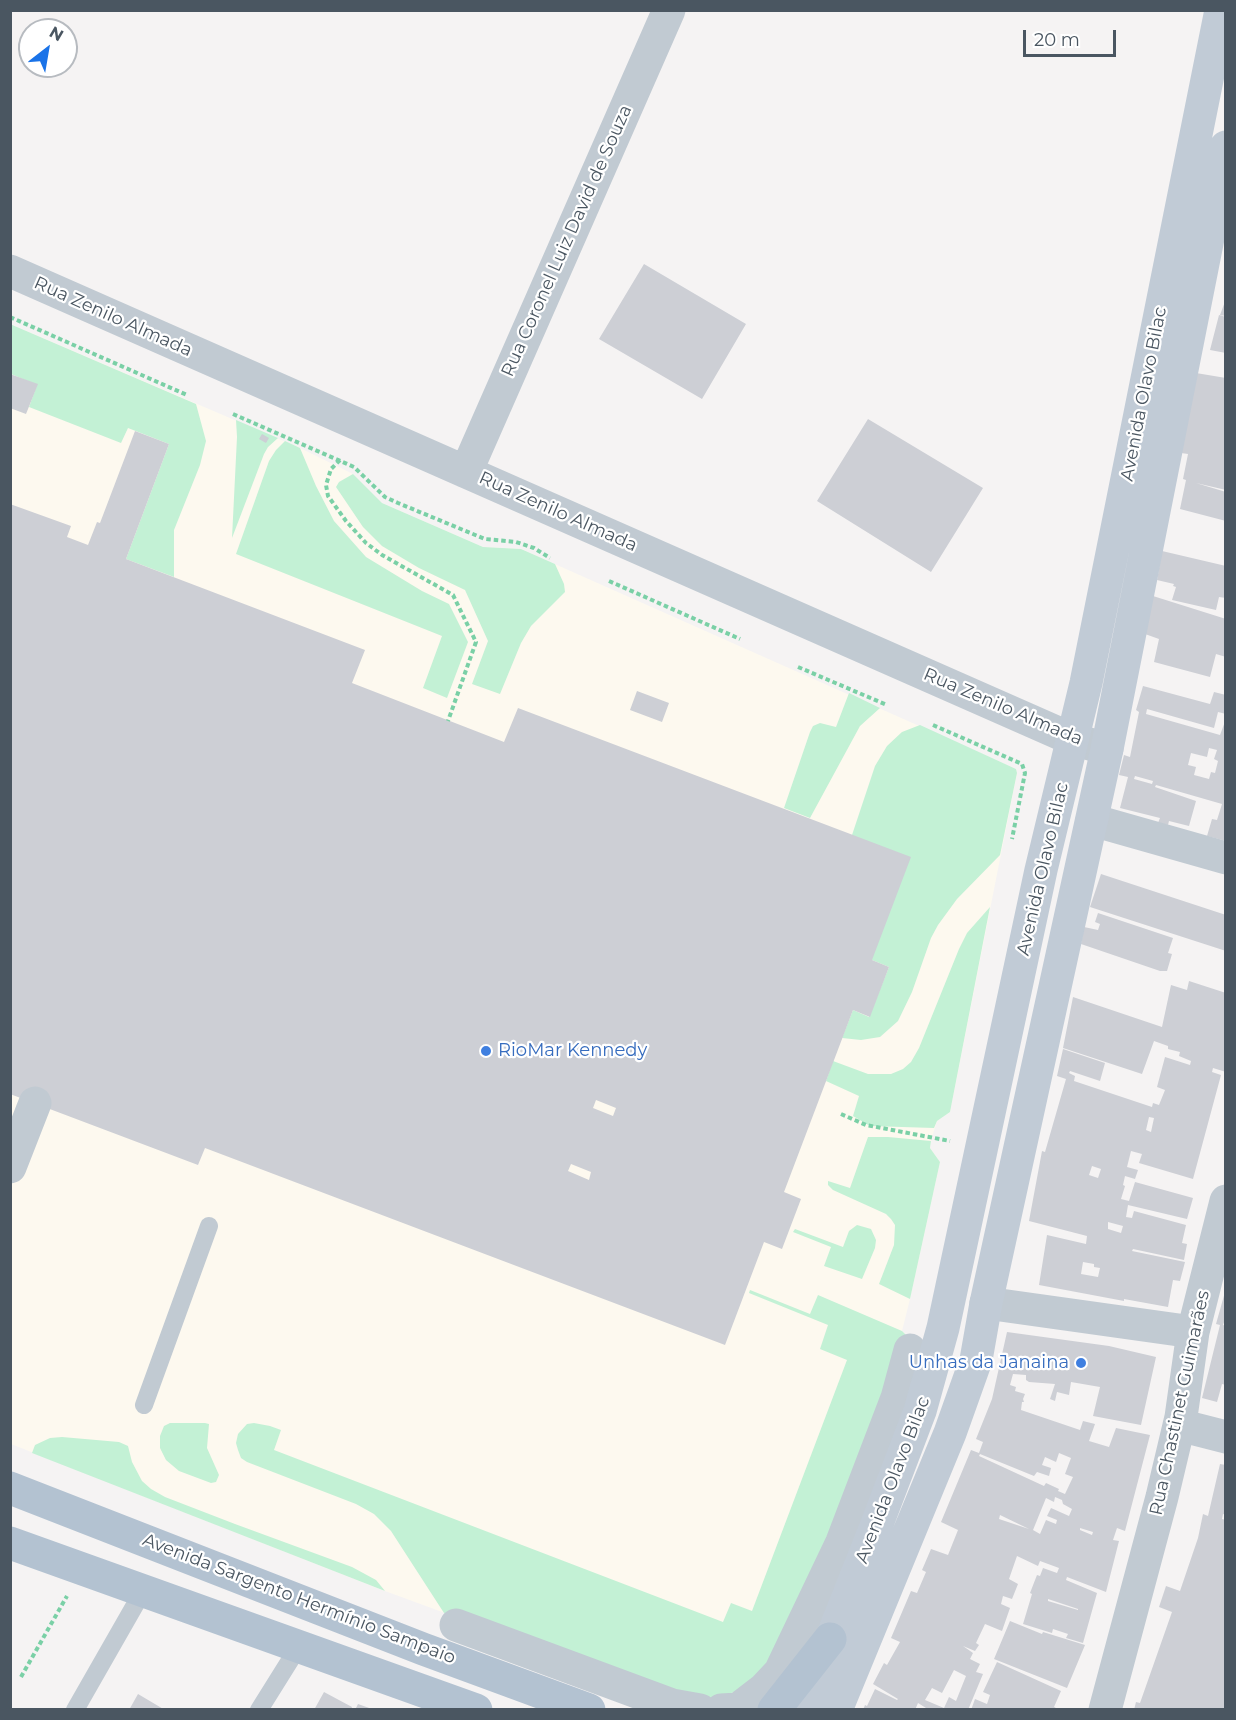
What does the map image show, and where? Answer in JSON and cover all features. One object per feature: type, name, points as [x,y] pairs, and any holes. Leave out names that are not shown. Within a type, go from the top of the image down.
[{"type":"main road","name":"Avenida Sargento Hermínio Sampaio","points":[[10,1488],[423,1649],[589,1710]]},
{"type":"main road","points":[[10,1543],[299,1646],[433,1702],[476,1710]]},
{"type":"main road","points":[[774,1710],[830,1640]]},
{"type":"street","name":"Rua Coronel Luiz David de Souza","points":[[466,472],[669,10]]},
{"type":"street","name":"Avenida Olavo Bilac","points":[[803,1710],[920,1411],[943,1328],[1041,870],[1089,672],[1221,10]]},
{"type":"street","name":"Avenida Olavo Bilac","points":[[836,1710],[950,1433],[976,1359],[986,1303],[1216,247],[1226,147]]},
{"type":"street","name":"Rua Zenilo Almada","points":[[10,271],[1072,739],[1107,749]]},
{"type":"street","points":[[1092,819],[1226,858]]},
{"type":"street","points":[[1041,870],[1055,875],[1058,881],[1059,966]]},
{"type":"street","points":[[10,1167],[35,1103]]},
{"type":"street","name":"Rua Chastinet Guimarães","points":[[1104,1710],[1150,1548],[1179,1425],[1192,1332],[1226,1201]]},
{"type":"street","points":[[986,1303],[1192,1332]]},
{"type":"street","points":[[722,1710],[738,1709],[764,1689],[780,1672],[842,1542],[897,1398],[910,1350]]},
{"type":"street","points":[[1179,1425],[1226,1437]]},
{"type":"street","points":[[456,1625],[672,1705],[700,1710]]},
{"type":"lane","points":[[144,1405],[209,1226]]},
{"type":"lane","points":[[75,1710],[144,1590]]},
{"type":"lane","points":[[259,1710],[299,1646]]},
{"type":"path","points":[[10,317],[187,395]]},
{"type":"path","points":[[233,414],[340,460],[363,473],[385,497],[485,539],[516,542],[534,548],[550,558]]},
{"type":"path","points":[[340,460],[331,469],[326,485],[328,496],[346,521],[366,543],[382,555],[453,596],[476,642],[448,720]]},
{"type":"path","points":[[609,581],[740,639]]},
{"type":"path","points":[[798,667],[886,705]]},
{"type":"path","points":[[933,725],[1022,764],[1025,772],[1012,839]]},
{"type":"path","points":[[841,1114],[866,1125],[950,1141]]},
{"type":"path","points":[[21,1677],[70,1590]]},
{"type":"shaded area","name":"RioMar Kennedy","points":[[10,324],[300,448],[353,474],[382,503],[483,547],[521,549],[1016,769],[950,1112],[937,1121],[932,1137],[930,1148],[940,1162],[902,1331],[906,1335],[780,1656],[660,1692],[385,1591],[11,1444]]},
{"type":"green space","points":[[10,324],[196,404],[206,441],[200,465],[174,530],[174,577],[126,559],[169,444],[128,428],[121,443],[29,407],[37,385],[11,374]]},
{"type":"green space","points":[[236,420],[278,438],[264,454],[232,538],[237,437]]},
{"type":"green space","points":[[285,441],[300,448],[334,521],[366,557],[422,591],[449,604],[468,642],[447,698],[423,688],[442,636],[236,554],[269,461]]},
{"type":"green space","points":[[353,474],[382,503],[483,547],[521,549],[555,564],[565,592],[531,626],[521,643],[500,694],[472,684],[488,641],[465,590],[419,568],[382,546],[363,527],[336,487],[339,482]]},
{"type":"green space","points":[[849,693],[880,708],[860,726],[810,818],[784,808],[813,726],[820,723],[836,727]]},
{"type":"green space","points":[[920,725],[1016,769],[1000,855],[957,899],[938,925],[898,1021],[880,1037],[861,1040],[842,1038],[853,1010],[869,1017],[889,967],[872,960],[852,835],[875,766],[887,746],[902,732]]},
{"type":"green space","points":[[990,907],[950,1112],[937,1121],[934,1128],[870,1126],[853,1116],[859,1096],[826,1081],[833,1061],[868,1074],[891,1074],[903,1069],[911,1062],[967,933]]},
{"type":"green space","points":[[868,1137],[931,1141],[930,1148],[940,1162],[910,1299],[879,1284],[894,1245],[895,1225],[891,1219],[886,1214],[833,1190],[828,1185],[828,1181],[850,1188]]},
{"type":"green space","points":[[857,1225],[871,1229],[876,1240],[862,1279],[824,1266],[831,1247],[793,1232],[795,1229],[843,1247],[849,1231]]},
{"type":"green space","points":[[750,1290],[810,1314],[818,1295],[902,1331],[906,1335],[886,1411],[761,1682],[710,1701],[660,1692],[444,1613],[391,1531],[374,1514],[356,1504],[247,1462],[241,1458],[238,1450],[236,1443],[238,1434],[247,1424],[270,1426],[281,1430],[274,1450],[723,1622],[731,1603],[752,1611],[847,1360],[820,1349],[828,1325],[749,1293]]},
{"type":"green space","points":[[170,1423],[209,1424],[207,1448],[219,1475],[216,1482],[211,1483],[179,1471],[166,1460],[160,1448],[160,1436],[164,1426]]},
{"type":"green space","points":[[50,1438],[119,1442],[128,1446],[132,1462],[142,1481],[165,1497],[352,1567],[376,1580],[385,1591],[32,1453],[35,1445]]},
{"type":"building","points":[[644,264],[746,324],[702,399],[599,339]]},
{"type":"building","points":[[1226,299],[1226,316],[1220,315]]},
{"type":"building","points":[[1219,315],[1226,317],[1226,353],[1210,350]]},
{"type":"building","points":[[1196,373],[1226,378],[1226,490],[1196,483],[1226,492],[1226,521],[1180,509],[1188,454],[1181,453]]},
{"type":"building","points":[[10,374],[38,384],[26,414],[10,408]]},
{"type":"building","points":[[868,419],[983,488],[931,572],[817,501]]},
{"type":"building","points":[[135,431],[169,444],[126,559],[365,650],[352,683],[504,742],[518,708],[911,857],[872,960],[889,967],[870,1017],[853,1010],[784,1192],[801,1199],[782,1249],[764,1242],[725,1345],[205,1148],[198,1165],[10,1094],[10,504],[71,526],[67,537],[88,545],[97,522],[100,523]],"holes":[[[596,1100],[616,1108],[613,1116],[593,1108]],[[571,1164],[591,1172],[589,1180],[568,1171]]]},
{"type":"building","points":[[262,434],[269,438],[266,443],[259,439]]},
{"type":"building","points":[[1162,551],[1226,566],[1226,598],[1219,597],[1216,610],[1172,600],[1176,587],[1173,586],[1174,584],[1157,580]]},
{"type":"building","points":[[1153,596],[1226,619],[1226,657],[1216,654],[1210,677],[1154,662],[1159,639],[1145,634]]},
{"type":"building","points":[[1143,686],[1210,704],[1214,692],[1226,695],[1226,714],[1218,712],[1214,728],[1147,709],[1146,714],[1220,735],[1226,719],[1226,841],[1207,836],[1212,819],[1217,820],[1222,804],[1156,785],[1155,787],[1196,801],[1189,826],[1169,821],[1168,825],[1158,823],[1160,818],[1120,808],[1128,777],[1119,775],[1124,755],[1130,757],[1139,712],[1136,710]],"holes":[[[1209,748],[1217,750],[1214,759],[1218,761],[1215,773],[1211,772],[1209,779],[1194,775],[1196,767],[1188,765],[1191,753],[1207,757]],[[1135,776],[1153,781],[1152,784],[1134,779]]]},
{"type":"building","points":[[637,691],[669,703],[662,722],[630,710]]},
{"type":"building","points":[[1101,874],[1226,915],[1226,951],[1090,907]]},
{"type":"building","points":[[1098,913],[1173,938],[1168,953],[1172,954],[1167,971],[1160,971],[1081,944],[1084,927],[1098,930],[1100,924],[1095,922]]},
{"type":"building","points":[[1189,981],[1226,993],[1226,1072],[1213,1068],[1212,1072],[1221,1075],[1193,1179],[1139,1163],[1142,1154],[1131,1151],[1127,1167],[1138,1170],[1135,1179],[1125,1176],[1121,1199],[1129,1201],[1135,1182],[1193,1198],[1187,1219],[1128,1205],[1126,1217],[1132,1218],[1134,1211],[1186,1225],[1182,1243],[1187,1244],[1184,1260],[1133,1249],[1132,1251],[1185,1262],[1180,1281],[1173,1280],[1168,1307],[1039,1285],[1047,1235],[1086,1244],[1087,1236],[1029,1221],[1042,1151],[1045,1152],[1066,1079],[1057,1076],[1063,1049],[1105,1063],[1100,1081],[1070,1071],[1069,1073],[1075,1076],[1074,1081],[1152,1107],[1153,1103],[1159,1105],[1165,1090],[1157,1087],[1165,1057],[1190,1065],[1191,1061],[1179,1056],[1180,1052],[1168,1049],[1168,1046],[1154,1041],[1142,1074],[1063,1048],[1073,997],[1162,1027],[1171,985],[1187,990]],"holes":[[[1149,1117],[1154,1118],[1151,1132],[1146,1130]],[[1092,1166],[1101,1169],[1098,1178],[1089,1175]],[[1108,1222],[1123,1226],[1121,1233],[1108,1229]],[[1083,1262],[1100,1268],[1098,1277],[1081,1274]]]},
{"type":"building","points":[[1225,1292],[1226,1317],[1223,1325],[1226,1326],[1226,1385],[1222,1384],[1217,1402],[1202,1398],[1220,1325],[1216,1324]]},
{"type":"building","points":[[1007,1332],[1109,1346],[1156,1357],[1141,1425],[1093,1416],[1100,1387],[1071,1382],[1069,1395],[1057,1392],[1055,1401],[1050,1399],[1055,1384],[1029,1382],[1026,1380],[1026,1375],[1013,1374],[1010,1385],[1016,1387],[1015,1391],[1025,1394],[1021,1410],[1080,1430],[1083,1421],[1095,1424],[1089,1441],[1109,1447],[1116,1428],[1150,1435],[1125,1531],[1117,1528],[1113,1540],[1119,1541],[1106,1592],[1067,1577],[1066,1580],[1097,1593],[1083,1643],[1066,1638],[1068,1634],[1053,1629],[1052,1633],[1023,1624],[1037,1575],[1040,1576],[1043,1568],[1057,1573],[1059,1568],[1040,1561],[1038,1566],[1017,1556],[1009,1579],[1018,1584],[1012,1599],[1003,1596],[1001,1604],[1010,1608],[1002,1631],[985,1624],[976,1643],[979,1645],[975,1651],[963,1646],[973,1653],[970,1659],[980,1664],[976,1672],[983,1674],[968,1710],[925,1710],[926,1708],[918,1703],[915,1710],[863,1710],[875,1689],[898,1699],[873,1684],[884,1663],[887,1665],[900,1642],[891,1638],[911,1591],[917,1593],[926,1572],[922,1570],[931,1549],[948,1555],[958,1530],[941,1522],[971,1450],[979,1453],[983,1442],[976,1439],[992,1399]],"holes":[[[1059,1453],[1071,1458],[1065,1474],[1073,1477],[1065,1494],[1046,1483],[1044,1486],[979,1456],[980,1454],[1034,1476],[1037,1472],[1049,1476],[1051,1468],[1042,1465],[1045,1457],[1056,1462]],[[1055,1497],[1072,1509],[1069,1516],[1051,1508],[1047,1516],[1057,1520],[1056,1524],[1046,1520],[1040,1534],[1033,1530],[1046,1498],[1054,1502]],[[1000,1515],[1029,1529],[999,1519]],[[1080,1528],[1093,1532],[1092,1535]],[[1048,1599],[1078,1609],[1048,1601]],[[954,1670],[966,1676],[956,1701],[949,1697],[944,1708],[925,1700],[932,1688],[942,1693]]]},
{"type":"building","points":[[1220,1464],[1226,1465],[1226,1515],[1223,1514],[1222,1519],[1226,1520],[1226,1710],[1134,1710],[1136,1702],[1140,1703],[1172,1612],[1159,1607],[1166,1586],[1180,1591],[1198,1538],[1203,1514],[1208,1516]]},
{"type":"building","points":[[1010,1621],[1042,1634],[1043,1632],[1085,1645],[1067,1688],[994,1659]]},
{"type":"building","points":[[997,1662],[1061,1691],[1054,1707],[1060,1710],[971,1710],[975,1699],[987,1704],[990,1695],[983,1692]]},
{"type":"building","points":[[324,1692],[352,1707],[351,1710],[314,1710]]},
{"type":"building","points":[[138,1694],[165,1710],[129,1710]]},
{"type":"building","points":[[358,1704],[372,1709],[372,1710],[355,1710]]},
{"type":"place","name":"RioMar Kennedy","points":[[486,1051]]},
{"type":"place","name":"Unhas da Janaina","points":[[1081,1363]]}]
